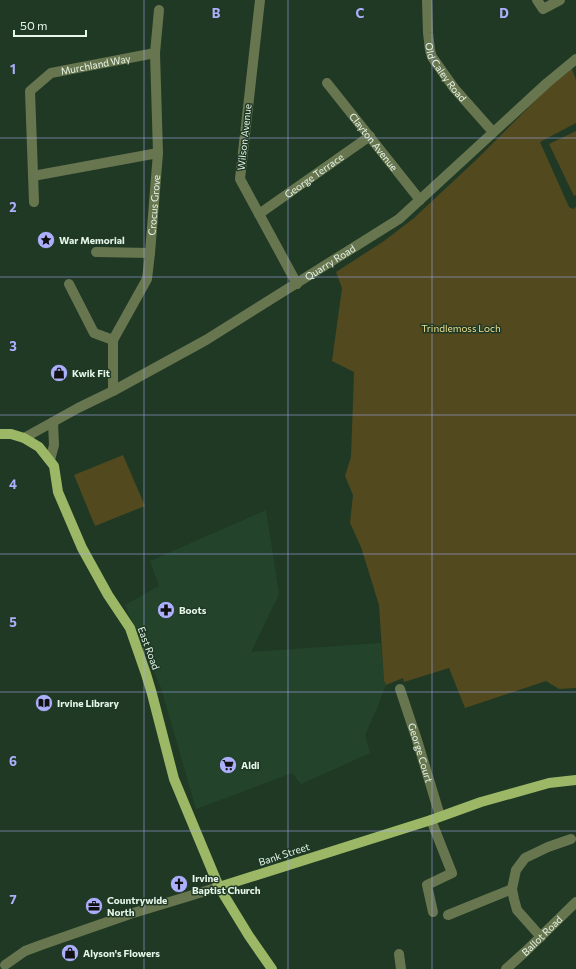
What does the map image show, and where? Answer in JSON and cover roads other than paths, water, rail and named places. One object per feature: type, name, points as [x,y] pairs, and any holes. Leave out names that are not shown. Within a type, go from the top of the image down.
[{"type":"main road","name":"East Road","points":[[0,434],[11,434],[24,438],[40,447],[54,466],[58,492],[82,548],[108,595],[130,628],[148,680],[174,779],[219,887],[249,936],[272,969]]},
{"type":"main road","name":"Bank Street","points":[[219,887],[436,818],[481,802],[549,783],[576,780]]},
{"type":"street","name":"Wilson Avenue","points":[[260,0],[240,179],[297,284]]},
{"type":"street","name":"Old Caley Road","points":[[427,0],[428,33],[432,57],[454,88],[493,132]]},
{"type":"street","points":[[537,0],[543,9],[560,0]]},
{"type":"street","name":"Crocus Grove","points":[[113,391],[113,340],[147,279],[158,153],[155,53],[159,10]]},
{"type":"street","name":"Murchland Way","points":[[34,202],[30,91],[51,73],[155,53]]},
{"type":"street","name":"Quarry Road","points":[[24,438],[206,340],[399,219],[547,82],[576,60]]},
{"type":"street","name":"Clayton Avenue","points":[[327,83],[420,200]]},
{"type":"street","name":"George Terrace","points":[[259,214],[370,136]]},
{"type":"street","points":[[33,176],[158,153]]},
{"type":"street","points":[[96,252],[150,253]]},
{"type":"street","points":[[69,284],[94,333],[113,340]]},
{"type":"street","points":[[50,460],[54,445],[53,422]]},
{"type":"street","name":"George Court","points":[[400,689],[417,740],[436,818],[452,873],[427,885],[433,912]]},
{"type":"street","points":[[540,937],[517,910],[512,889],[516,870],[525,858],[548,847],[571,839]]},
{"type":"street","name":"Bank Street","points":[[4,965],[24,951],[130,914],[219,887]]},
{"type":"street","points":[[448,915],[512,889]]},
{"type":"street","name":"Ballot Road","points":[[506,969],[576,902]]},
{"type":"street","points":[[398,954],[400,969]]},
{"type":"place","name":"War Memorial","points":[[46,240]]},
{"type":"place","name":"Kwik Fit","points":[[59,373]]},
{"type":"place","name":"Boots","points":[[166,610]]},
{"type":"place","name":"Irvine Library","points":[[44,703]]},
{"type":"place","name":"Aldi","points":[[228,765]]},
{"type":"place","name":"Irvine Baptist Church","points":[[179,884]]},
{"type":"place","name":"Countrywide North","points":[[94,906]]},
{"type":"place","name":"Alyson's Flowers","points":[[70,953]]},
{"type":"park label","name":"Trindlemoss Loch","points":[[461,328]]}]
